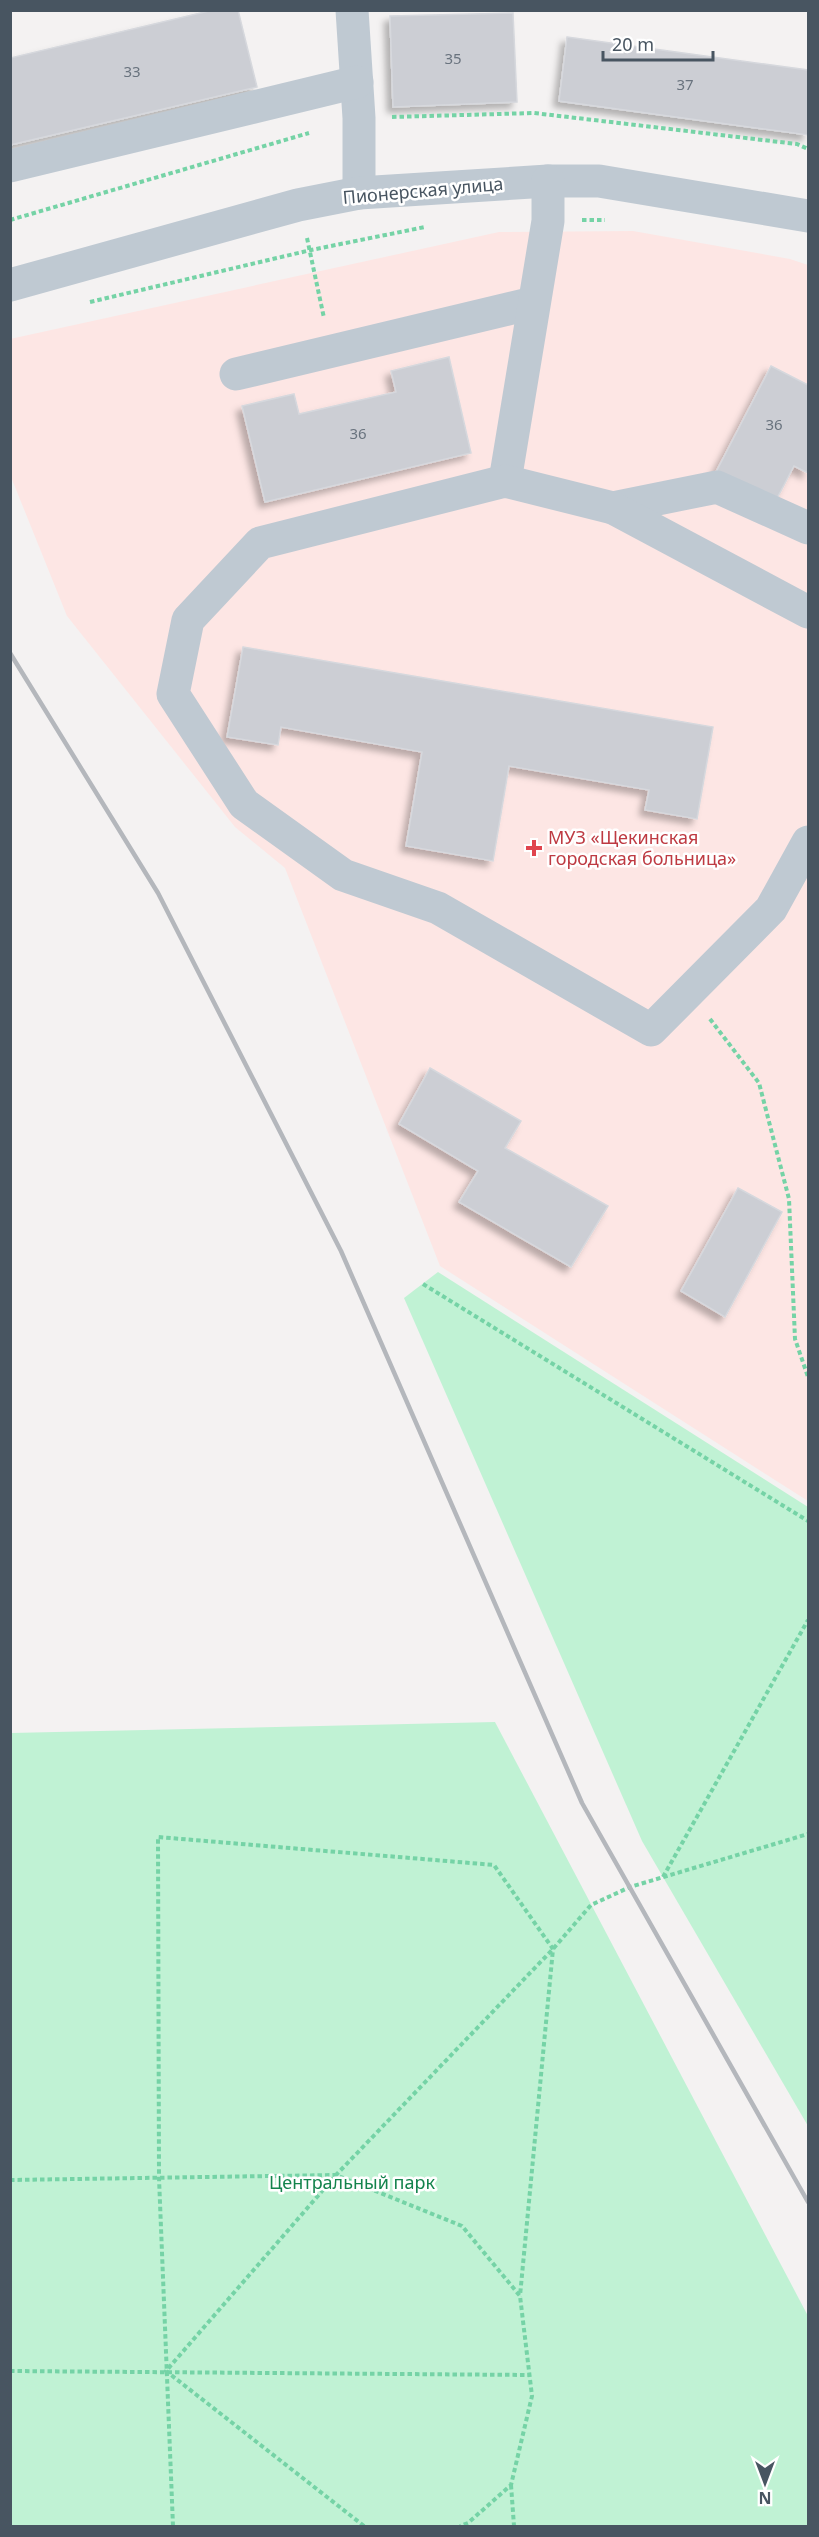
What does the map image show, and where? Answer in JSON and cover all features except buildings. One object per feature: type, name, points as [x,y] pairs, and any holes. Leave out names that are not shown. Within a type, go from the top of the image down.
[{"type":"street","points":[[352,10],[359,118],[360,193]]},
{"type":"street","points":[[10,166],[357,82]]},
{"type":"street","points":[[505,481],[532,303],[548,221],[548,181]]},
{"type":"street","name":"Пионерская улица","points":[[10,285],[298,205],[360,193],[548,181],[598,181],[808,216]]},
{"type":"street","points":[[236,374],[532,303]]},
{"type":"street","points":[[808,612],[613,508],[505,481],[260,543],[188,620],[173,694],[244,804],[343,874],[438,909],[651,1030],[771,909],[808,842]]},
{"type":"street","points":[[613,508],[717,487],[808,528]]},
{"type":"path","points":[[10,220],[359,118],[534,113],[797,144],[808,149]]},
{"type":"path","points":[[298,205],[311,250],[331,351]]},
{"type":"path","points":[[548,221],[612,220]]},
{"type":"path","points":[[80,305],[311,250],[432,225]]},
{"type":"path","points":[[689,992],[759,1083],[789,1199],[795,1339],[808,1377]]},
{"type":"path","points":[[423,1284],[808,1521]]},
{"type":"path","points":[[663,1877],[808,1620]]},
{"type":"path","points":[[166,2371],[336,2175],[553,1949],[591,1905],[630,1887],[808,1834]]},
{"type":"path","points":[[173,2526],[159,2178],[158,1837],[494,1865],[553,1949],[520,2296],[532,2396],[512,2485],[514,2526]]},
{"type":"path","points":[[10,2180],[336,2175],[462,2226],[520,2296]]},
{"type":"path","points":[[10,2371],[530,2375]]},
{"type":"path","points":[[166,2371],[364,2526]]},
{"type":"path","points":[[460,2526],[468,2523],[512,2485]]},
{"type":"shaded area","name":"МУЗ «Щекинская городская больница»","points":[[633,231],[790,259],[808,265],[808,1501],[440,1266],[285,868],[235,827],[67,616],[11,477],[10,339],[499,232]]},
{"type":"green space","points":[[438,1272],[808,1507],[808,2126],[642,1841],[404,1298]]},
{"type":"green space","name":"Центральный парк","points":[[495,1722],[808,2316],[808,2526],[11,2526],[11,1733]]},
{"type":"railway","points":[[10,653],[158,893],[341,1251],[582,1803],[808,2202]]},
{"type":"place","name":"МУЗ «Щекинская городская больница»","points":[[534,848]]}]
